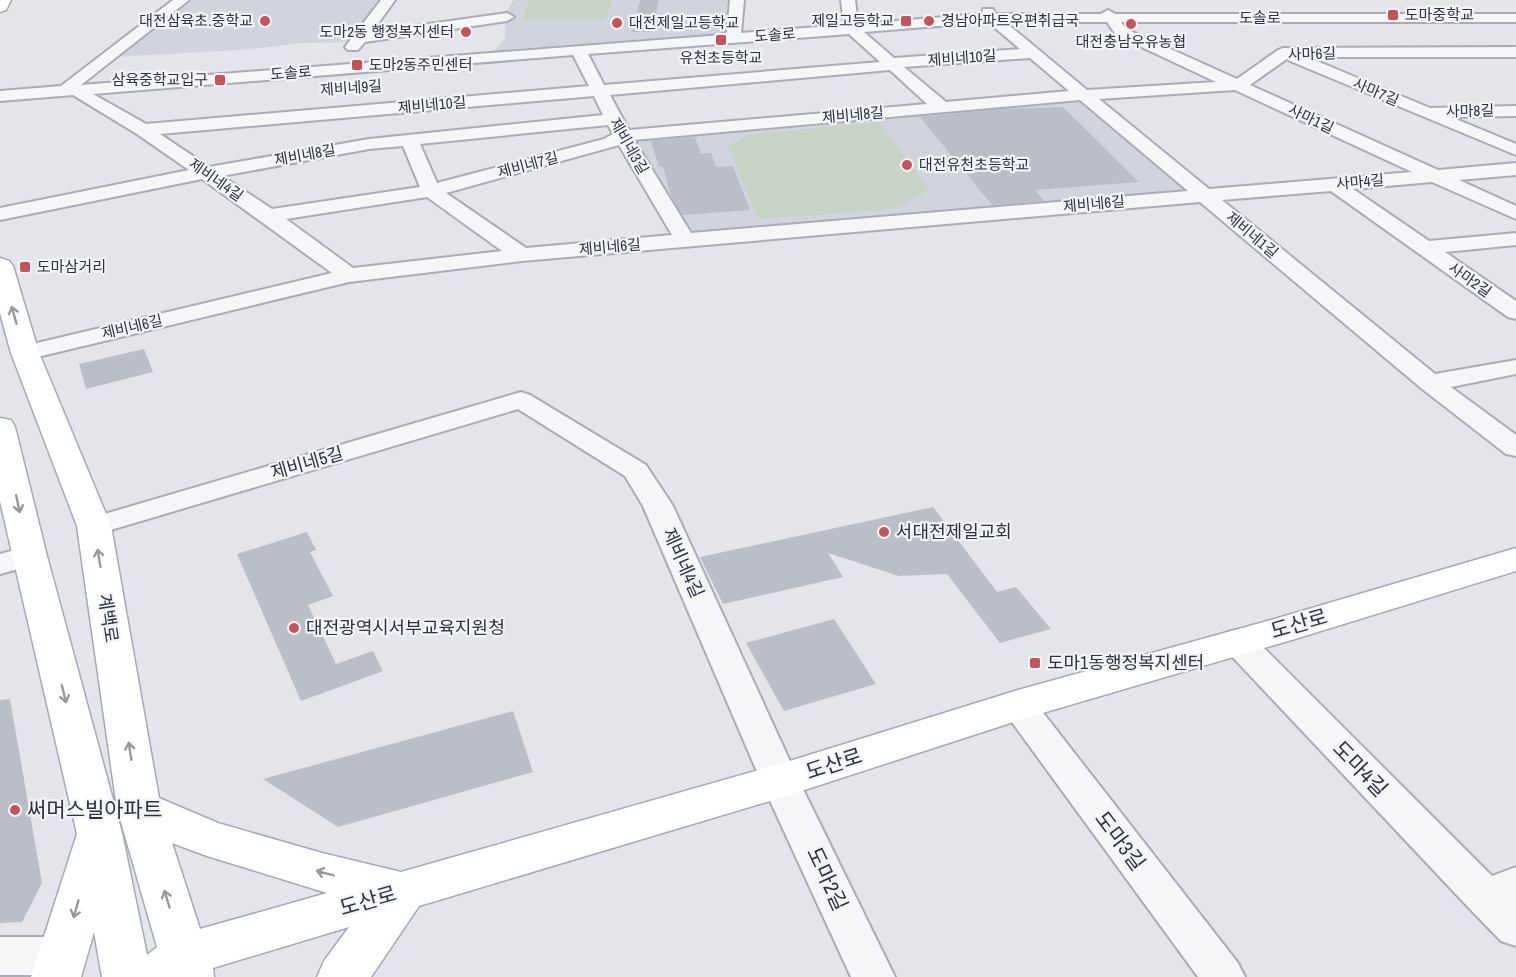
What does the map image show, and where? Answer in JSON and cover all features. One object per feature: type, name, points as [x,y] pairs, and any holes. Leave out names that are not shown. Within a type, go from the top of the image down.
[{"type":"main road","points":[[0,7],[3,0]]},
{"type":"main road","name":"계백로","points":[[0,266],[25,352],[94,526],[139,808],[178,969]]},
{"type":"main road","points":[[0,427],[14,560],[99,833],[127,977]]},
{"type":"main road","name":"도산로","points":[[178,969],[402,891],[780,781],[1018,705],[1516,559]]},
{"type":"main road","points":[[139,808],[207,838],[322,872],[402,891],[342,977]]},
{"type":"main road","points":[[59,966],[99,833]]},
{"type":"street","points":[[78,90],[69,86],[182,0]]},
{"type":"street","points":[[339,69],[388,0]]},
{"type":"street","points":[[480,58],[496,41],[513,0]]},
{"type":"street","points":[[725,39],[735,34],[736,0]]},
{"type":"street","points":[[848,0],[852,29]]},
{"type":"street","points":[[982,0],[991,18]]},
{"type":"street","name":"사마1길","points":[[1097,0],[1121,32],[1516,213]]},
{"type":"street","name":"사마7길","points":[[1235,6],[1283,53],[1516,150]]},
{"type":"street","points":[[1478,6],[1516,31]]},
{"type":"street","points":[[359,38],[507,16]]},
{"type":"street","name":"도솔로","points":[[0,96],[991,18],[1516,18]]},
{"type":"street","name":"제비네1길","points":[[991,18],[1430,383],[1516,448]]},
{"type":"street","name":"제비네10길","points":[[852,29],[941,107]]},
{"type":"street","points":[[754,37],[789,74]]},
{"type":"street","points":[[697,41],[722,70],[739,102],[757,124]]},
{"type":"street","name":"제비네3길","points":[[578,50],[618,127],[685,240]]},
{"type":"street","name":"사마6길","points":[[1239,86],[1283,53],[1516,52]]},
{"type":"street","name":"제비네10길","points":[[143,130],[598,91],[722,70],[789,74],[1033,53]]},
{"type":"street","points":[[235,122],[273,74]]},
{"type":"street","points":[[1083,94],[1239,86]]},
{"type":"street","name":"제비네4길","points":[[78,90],[205,172],[349,275]]},
{"type":"street","name":"제비네8길","points":[[0,214],[205,172],[409,139],[496,130],[757,124],[1083,94]]},
{"type":"street","points":[[1504,94],[1492,96],[1514,111]]},
{"type":"street","points":[[489,100],[496,130]]},
{"type":"street","name":"사마8길","points":[[1425,112],[1514,111]]},
{"type":"street","name":"제비네7길","points":[[268,216],[431,191],[610,143],[618,127]]},
{"type":"street","points":[[409,139],[431,191],[522,255]]},
{"type":"street","name":"사마4길","points":[[1204,195],[1516,169]]},
{"type":"street","name":"사마2길","points":[[1334,184],[1516,312]]},
{"type":"street","name":"제비네6길","points":[[25,352],[349,275],[522,255],[1204,195]]},
{"type":"street","name":"사마2길","points":[[1423,248],[1516,239]]},
{"type":"street","points":[[1430,383],[1516,367]]},
{"type":"street","name":"제비네4길","points":[[521,400],[636,471],[658,506],[780,781]]},
{"type":"street","name":"제비네5길","points":[[94,526],[521,400]]},
{"type":"street","name":"도마4길","points":[[1237,641],[1500,890],[1516,928]]},
{"type":"street","name":"도마3길","points":[[1018,705],[1223,977]]},
{"type":"street","name":"도마2길","points":[[780,781],[873,977]]},
{"type":"street","points":[[0,956],[59,966]]},
{"type":"shaded area","name":"대전삼육초.중학교","points":[[192,0],[382,0],[353,42],[302,43],[240,50],[113,57]]},
{"type":"shaded area","name":"대전제일고등학교","points":[[513,0],[732,0],[727,33],[493,51],[505,39],[506,14]]},
{"type":"shaded area","name":"대전유천초등학교","points":[[1083,95],[1204,195],[686,235],[629,135]]},
{"type":"green space","points":[[529,0],[612,0],[605,20],[523,20]]},
{"type":"green space","points":[[879,122],[929,189],[901,206],[885,210],[758,219],[728,146],[748,135]]},
{"type":"building","points":[[640,0],[659,0],[652,32],[632,32]]},
{"type":"building","points":[[1063,107],[1139,182],[1035,190],[1044,201],[992,205],[920,117],[1002,109]]},
{"type":"building","points":[[695,137],[701,154],[711,153],[716,167],[733,166],[750,210],[682,215],[671,196],[663,167],[659,167],[651,141]]},
{"type":"building","points":[[144,349],[153,372],[86,389],[79,364]]},
{"type":"building","name":"서대전제일교회","points":[[933,507],[997,592],[1016,587],[1051,629],[1000,643],[947,574],[899,576],[828,553],[843,577],[723,604],[700,557]]},
{"type":"building","name":"대전광역시서부교육지원청","points":[[307,532],[316,550],[310,552],[333,596],[308,605],[336,664],[373,651],[383,671],[301,701],[237,554]]},
{"type":"building","points":[[834,619],[876,684],[784,711],[746,643]]},
{"type":"building","name":"써머스빌아파트","points":[[10,699],[42,883],[22,922],[0,923],[0,700]]},
{"type":"building","points":[[513,711],[533,772],[338,827],[263,779]]},
{"type":"place","name":"도마중학교","points":[[1393,15]]},
{"type":"place","name":"대전삼육초.중학교","points":[[265,21]]},
{"type":"place","name":"제일고등학교","points":[[906,21]]},
{"type":"place","name":"경남아파트우편취급국","points":[[929,21]]},
{"type":"place","name":"대전제일고등학교","points":[[617,23]]},
{"type":"place","name":"대전충남우유농협","points":[[1131,24]]},
{"type":"place","name":"도마2동 행정복지센터","points":[[466,32]]},
{"type":"place","name":"유천초등학교","points":[[721,40]]},
{"type":"place","name":"도마2동주민센터","points":[[357,65]]},
{"type":"place","name":"삼육중학교입구","points":[[220,80]]},
{"type":"place","name":"대전유천초등학교","points":[[907,165]]},
{"type":"place","name":"도마삼거리","points":[[25,267]]},
{"type":"place","name":"서대전제일교회","points":[[884,532]]},
{"type":"place","name":"대전광역시서부교육지원청","points":[[294,628]]},
{"type":"place","name":"도마1동행정복지센터","points":[[1035,663]]},
{"type":"place","name":"써머스빌아파트","points":[[15,810]]}]
